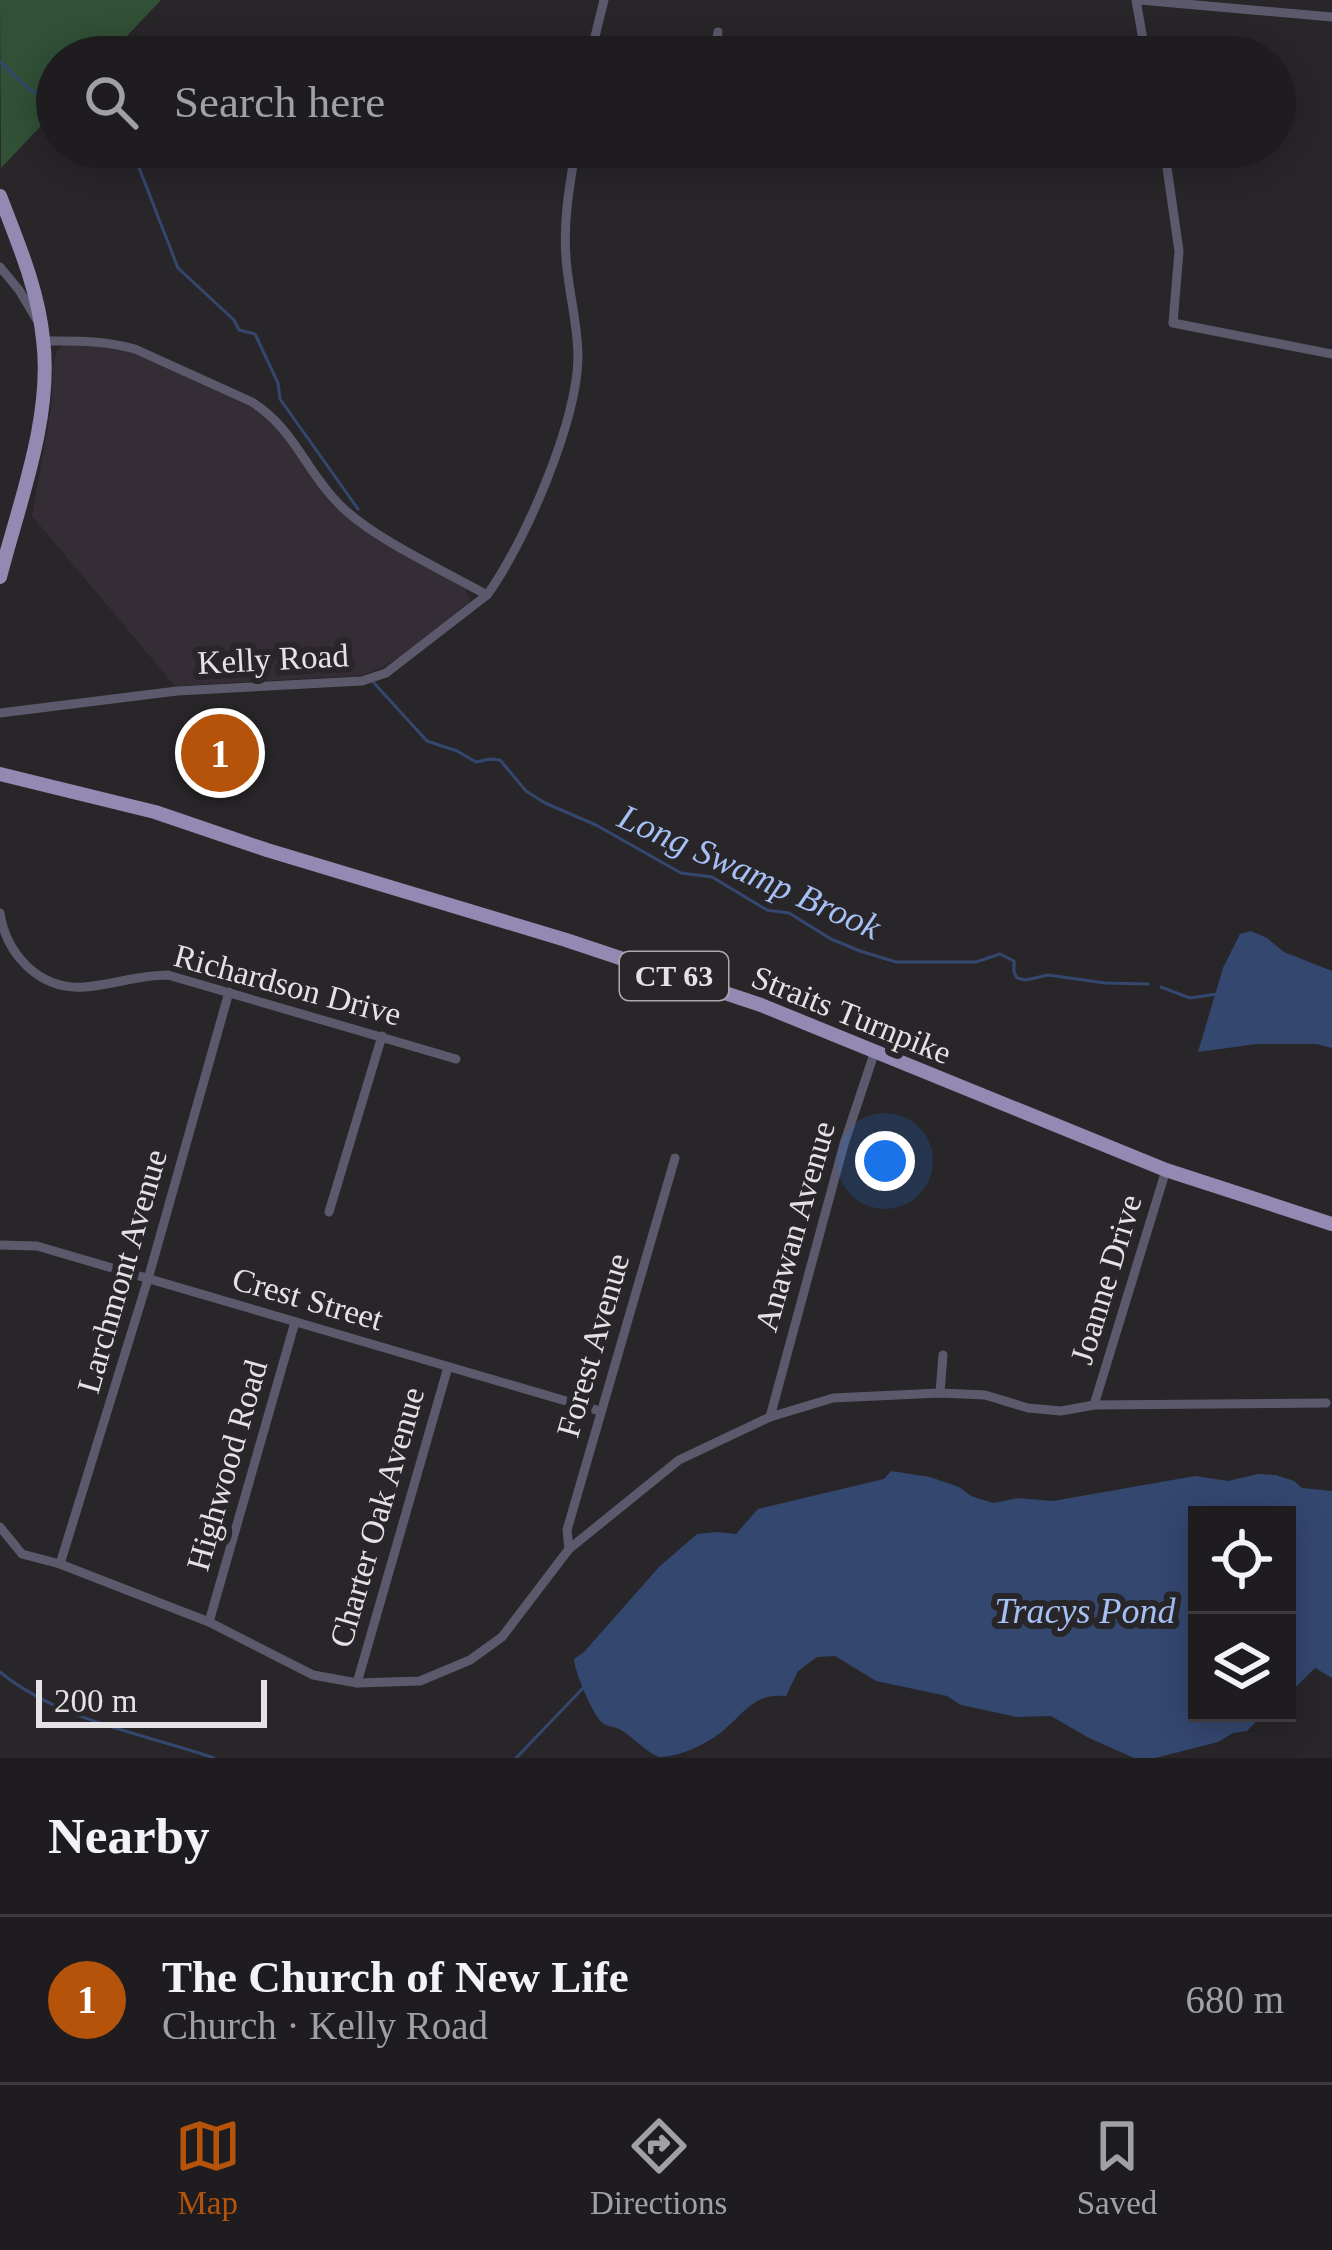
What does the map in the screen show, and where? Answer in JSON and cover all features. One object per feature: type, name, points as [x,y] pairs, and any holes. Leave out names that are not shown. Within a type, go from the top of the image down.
[{"type":"main road","points":[[0,196],[28,270],[44,341],[40,420],[0,577]]},
{"type":"main road","name":"Straits Turnpike","points":[[0,774],[155,812],[761,1005],[1166,1170],[1332,1224]]},
{"type":"street","points":[[595,36],[604,0]]},
{"type":"street","points":[[1143,36],[1138,0],[1332,17]]},
{"type":"street","points":[[717,36],[718,32]]},
{"type":"street","name":"Kelly Road","points":[[0,713],[177,691],[362,681],[386,673],[487,596],[547,479],[567,417],[578,358],[566,254],[573,168]]},
{"type":"street","points":[[1167,168],[1179,251],[1173,323],[1332,354]]},
{"type":"street","points":[[0,267],[41,324]]},
{"type":"street","points":[[44,341],[116,343],[252,402],[290,435],[332,498],[353,518],[487,596]]},
{"type":"street","name":"Richardson Drive","points":[[0,913],[12,951],[53,982],[80,988],[142,975],[168,975],[457,1059]]},
{"type":"street","name":"Larchmont Avenue","points":[[60,1564],[148,1279],[229,992]]},
{"type":"street","points":[[329,1213],[382,1036]]},
{"type":"street","name":"Anawan Avenue","points":[[770,1417],[844,1144],[875,1052]]},
{"type":"street","name":"Forest Avenue","points":[[569,1549],[567,1530],[675,1158]]},
{"type":"street","name":"Joanne Drive","points":[[1094,1405],[1166,1170]]},
{"type":"street","name":"Crest Street","points":[[0,1245],[37,1246],[600,1411]]},
{"type":"street","name":"Highwood Road","points":[[209,1622],[296,1322]]},
{"type":"street","points":[[940,1393],[943,1354]]},
{"type":"street","name":"Charter Oak Avenue","points":[[357,1683],[448,1367]]},
{"type":"street","points":[[0,1527],[22,1554],[209,1622],[313,1675],[357,1683],[420,1681],[470,1660],[502,1637],[569,1549],[680,1460],[770,1417],[833,1398],[940,1393],[985,1395],[1028,1408],[1061,1411],[1094,1405],[1326,1403]]},
{"type":"shaded area","points":[[63,346],[139,355],[254,408],[291,442],[331,504],[373,535],[466,589],[468,606],[398,658],[363,675],[175,686],[32,516],[51,409],[54,359]]},
{"type":"green space","points":[[0,0],[161,0],[127,36],[36,36],[36,131],[1,168]]},
{"type":"water","points":[[1251,931],[1284,952],[1332,971],[1332,1048],[1257,1044],[1198,1052],[1223,968],[1240,934]]},
{"type":"water","name":"Tracys Pond","points":[[891,1471],[930,1477],[993,1503],[1018,1498],[1053,1501],[1195,1476],[1228,1481],[1276,1475],[1302,1488],[1332,1491],[1332,1678],[1315,1668],[1296,1686],[1296,1506],[1188,1506],[1188,1722],[1256,1722],[1247,1731],[1218,1742],[1155,1758],[1134,1758],[1051,1716],[1017,1717],[961,1705],[947,1696],[876,1681],[835,1656],[817,1657],[798,1671],[786,1696],[759,1700],[711,1739],[675,1755],[659,1757],[600,1720],[585,1694],[574,1659],[659,1567],[697,1534],[736,1534],[758,1509],[884,1479]]},
{"type":"waterway","name":"Long Swamp Brook","points":[[0,62],[36,93]]},
{"type":"waterway","name":"Long Swamp Brook","points":[[139,168],[178,268],[239,330],[255,334],[278,383],[280,399],[358,509]]},
{"type":"waterway","name":"Long Swamp Brook","points":[[374,683],[427,741],[476,762],[500,760],[526,791],[545,803],[596,825],[681,873],[712,877],[767,910],[789,913],[860,951],[896,962],[976,962],[1000,954],[1014,961],[1017,978],[1026,980],[1048,975],[1148,984]]},
{"type":"waterway","name":"Long Swamp Brook","points":[[1161,987],[1190,998],[1217,994]]},
{"type":"waterway","points":[[0,1672],[75,1714],[214,1758]]},
{"type":"waterway","points":[[516,1758],[585,1686]]},
{"type":"place","name":"The Church of New Life","points":[[220,753]]}]
